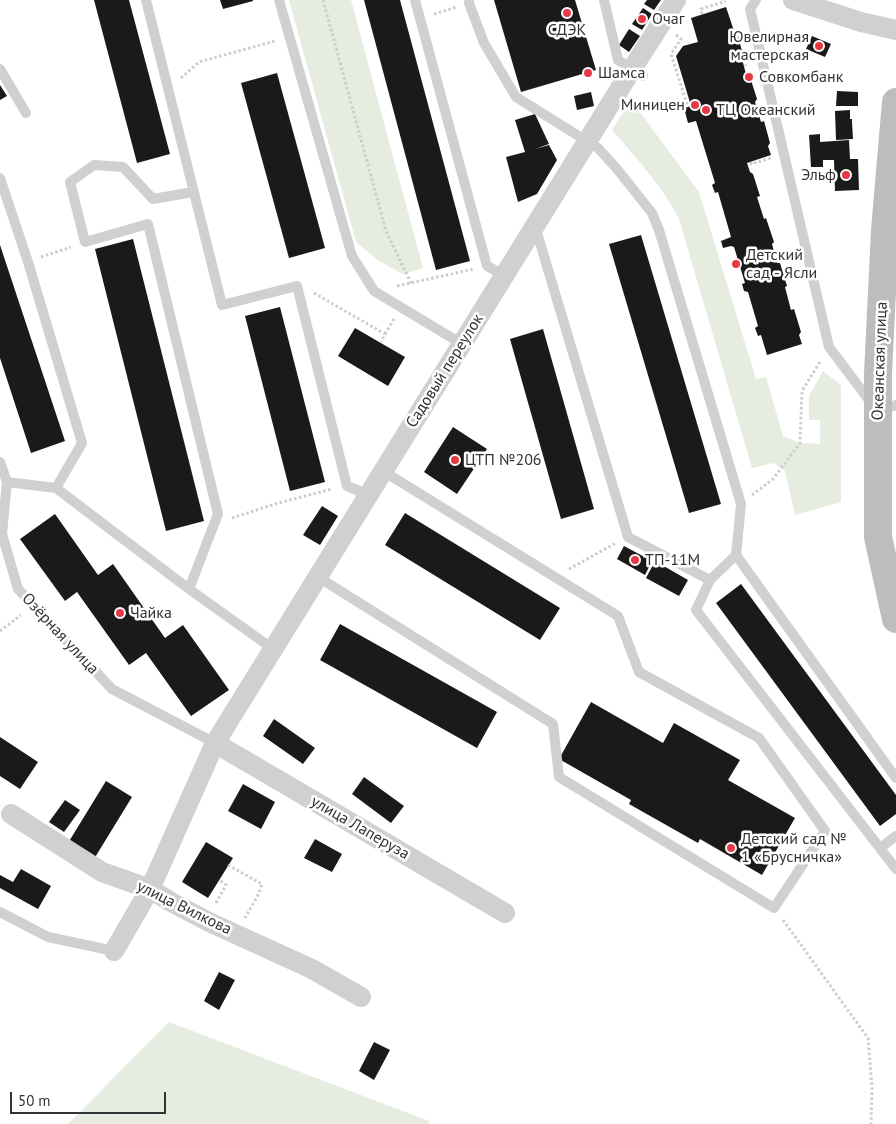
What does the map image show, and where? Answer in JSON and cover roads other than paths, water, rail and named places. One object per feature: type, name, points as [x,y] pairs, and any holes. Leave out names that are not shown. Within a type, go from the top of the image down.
[{"type":"main road","name":"Океанская улица","points":[[896,102],[885,230],[878,374],[887,409],[878,538],[896,619]]},
{"type":"street","name":"Садовый переулок","points":[[114,951],[150,889],[215,744],[462,344],[496,271],[535,226],[586,142],[637,72],[676,0]]},
{"type":"street","points":[[793,0],[861,22],[896,30]]},
{"type":"street","name":"улица Лаперуза","points":[[215,744],[505,913]]},
{"type":"street","name":"улица Вилкова","points":[[11,814],[102,872],[150,889],[204,920],[312,969],[361,997]]},
{"type":"lane","points":[[146,0],[222,305],[297,286],[347,486],[369,495]]},
{"type":"lane","points":[[279,0],[352,256],[374,291],[462,344]]},
{"type":"lane","points":[[416,0],[496,271]]},
{"type":"lane","points":[[604,0],[618,60],[637,72]]},
{"type":"lane","points":[[756,0],[750,9],[829,347],[887,409]]},
{"type":"lane","points":[[469,2],[484,43],[516,97],[598,148],[652,214],[659,230],[741,504],[736,555],[710,580],[696,610],[896,869]]},
{"type":"lane","points":[[0,69],[26,113]]},
{"type":"lane","points":[[189,589],[218,514],[148,224],[85,242],[70,182],[94,165],[123,166],[153,199],[193,192]]},
{"type":"lane","points":[[0,178],[28,262],[82,443],[56,488]]},
{"type":"lane","points":[[535,226],[628,537],[710,580]]},
{"type":"lane","name":"Озёрная улица","points":[[0,462],[7,482],[2,534],[18,589],[112,689],[215,744]]},
{"type":"lane","points":[[318,577],[553,724],[560,777],[774,908],[825,831],[759,738],[639,672],[618,616],[383,471]]},
{"type":"lane","points":[[7,482],[56,488],[189,589],[273,649]]},
{"type":"lane","points":[[736,555],[896,778]]},
{"type":"lane","points":[[880,848],[896,836]]},
{"type":"lane","points":[[0,912],[48,937],[114,951]]},
{"type":"place","name":"СДЭК","points":[[567,13]]},
{"type":"place","name":"Очаг","points":[[642,19]]},
{"type":"place","name":"Ювелирная мастерская","points":[[819,46]]},
{"type":"place","name":"Шамса","points":[[588,73]]},
{"type":"place","name":"Совкомбанк","points":[[749,77]]},
{"type":"place","name":"Миницен","points":[[695,105]]},
{"type":"place","name":"ТЦ Океанский","points":[[706,110]]},
{"type":"place","name":"Эльф","points":[[846,175]]},
{"type":"place","name":"Детский сад - Ясли","points":[[736,264]]},
{"type":"place","name":"ЦТП №206","points":[[455,460]]},
{"type":"place","name":"ТП-11М","points":[[635,560]]},
{"type":"place","name":"Чайка","points":[[120,613]]},
{"type":"place","name":"Детский сад № 1 «Брусничка»","points":[[731,848]]}]
